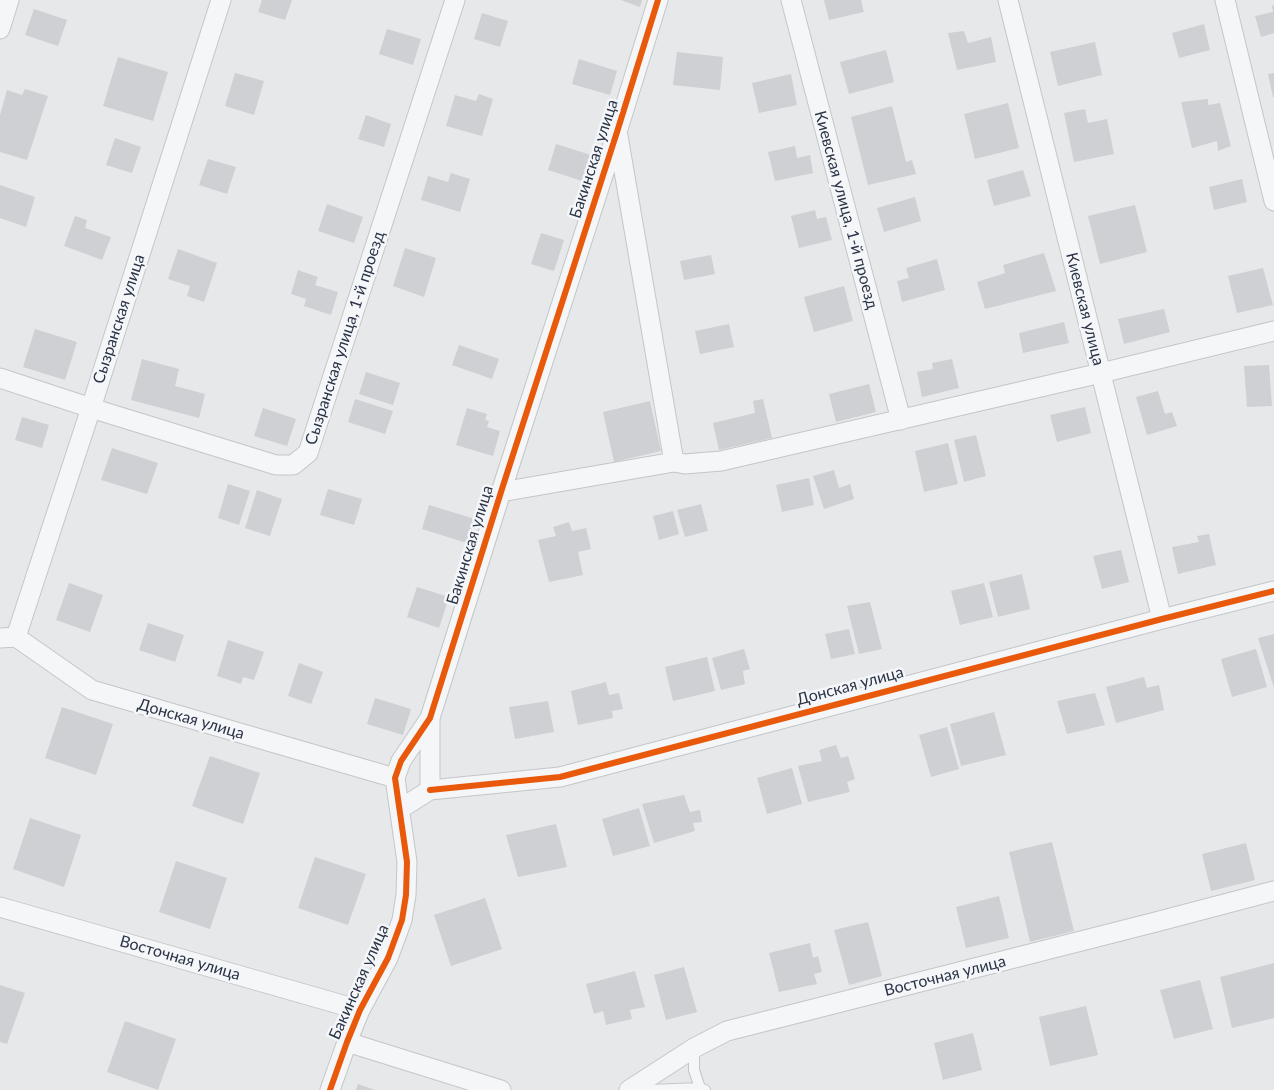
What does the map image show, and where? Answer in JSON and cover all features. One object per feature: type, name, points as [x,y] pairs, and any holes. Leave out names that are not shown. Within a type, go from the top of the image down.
[{"type":"street","points":[[0,29],[9,0]]},
{"type":"street","name":"Сызранская улица","points":[[8,638],[91,408],[221,0]]},
{"type":"street","name":"Сызранская улица, 1-й проезд","points":[[0,378],[276,465],[293,465],[308,453],[455,0]]},
{"type":"street","name":"Бакинская улица","points":[[330,1090],[360,1010],[388,958],[402,920],[406,895],[407,862],[395,778],[400,761],[430,718],[658,0]]},
{"type":"street","name":"Киевская улица, 1-й проезд","points":[[791,0],[901,420]]},
{"type":"street","name":"Киевская улица","points":[[1008,0],[1162,618]]},
{"type":"street","points":[[1225,0],[1274,201]]},
{"type":"street","name":"Бакинская улица","points":[[617,132],[674,462]]},
{"type":"street","points":[[501,492],[674,462],[685,464],[721,461],[1274,331]]},
{"type":"street","name":"Донская улица","points":[[430,790],[560,777],[1162,618],[1274,591]]},
{"type":"street","name":"Донская улица","points":[[8,638],[92,690],[395,778]]},
{"type":"street","points":[[400,809],[430,790],[430,718]]},
{"type":"street","name":"Восточная улица","points":[[629,1090],[694,1048],[727,1031],[1274,891]]},
{"type":"street","name":"Восточная улица","points":[[0,907],[360,1010]]},
{"type":"street","points":[[347,1042],[501,1090]]},
{"type":"lane","points":[[650,1090],[703,1089],[694,1070],[694,1048]]},
{"type":"building","points":[[262,0],[292,0],[285,20],[258,12]]},
{"type":"building","points":[[621,0],[642,0],[640,7]]},
{"type":"building","points":[[824,0],[861,0],[864,12],[829,20]]},
{"type":"building","points":[[1274,5],[1274,33],[1261,37],[1255,16],[1273,12],[1272,6]]},
{"type":"building","points":[[34,9],[67,20],[58,46],[25,35]]},
{"type":"building","points":[[482,13],[508,21],[500,47],[474,39]]},
{"type":"building","points":[[1204,24],[1210,50],[1179,58],[1172,33]]},
{"type":"building","points":[[387,29],[421,39],[413,65],[379,54]]},
{"type":"building","points":[[964,31],[968,43],[991,37],[996,62],[957,70],[948,33]]},
{"type":"building","points":[[1095,42],[1102,75],[1058,86],[1050,52]]},
{"type":"building","points":[[886,50],[894,82],[849,94],[840,62]]},
{"type":"building","points":[[677,52],[723,57],[720,90],[673,85]]},
{"type":"building","points":[[118,57],[168,72],[153,121],[103,106]]},
{"type":"building","points":[[579,59],[617,71],[610,95],[572,84]]},
{"type":"building","points":[[235,73],[264,81],[254,115],[225,106]]},
{"type":"building","points":[[1274,73],[1274,97],[1273,97],[1268,74]]},
{"type":"building","points":[[791,74],[797,105],[759,113],[752,83]]},
{"type":"building","points":[[25,89],[48,96],[27,160],[0,152],[0,115],[7,90],[22,95]]},
{"type":"building","points":[[479,94],[493,99],[482,136],[446,126],[455,95],[476,101]]},
{"type":"building","points":[[1208,99],[1208,105],[1220,103],[1231,146],[1218,151],[1217,141],[1192,148],[1181,102]]},
{"type":"building","points":[[1008,103],[1019,148],[975,159],[964,114]]},
{"type":"building","points":[[892,106],[906,162],[912,160],[916,174],[868,185],[851,117]]},
{"type":"building","points":[[1085,109],[1088,123],[1107,119],[1114,154],[1074,162],[1064,113]]},
{"type":"building","points":[[366,115],[391,124],[384,147],[358,139]]},
{"type":"building","points":[[115,138],[141,147],[132,173],[106,165]]},
{"type":"building","points":[[556,144],[591,155],[582,181],[548,170]]},
{"type":"building","points":[[795,146],[797,158],[810,155],[813,173],[775,181],[768,152]]},
{"type":"building","points":[[208,159],[236,167],[227,194],[199,185]]},
{"type":"building","points":[[1023,170],[1031,196],[994,206],[987,180]]},
{"type":"building","points":[[451,173],[470,179],[460,212],[421,200],[428,176],[448,182]]},
{"type":"building","points":[[1242,179],[1247,202],[1214,210],[1209,187]]},
{"type":"building","points":[[0,185],[35,197],[26,227],[0,218]]},
{"type":"building","points":[[915,197],[921,221],[884,232],[877,208]]},
{"type":"building","points":[[327,204],[363,217],[354,243],[318,231]]},
{"type":"building","points":[[1135,205],[1147,252],[1100,264],[1088,216]]},
{"type":"building","points":[[815,210],[817,219],[826,217],[832,240],[799,248],[791,216]]},
{"type":"building","points":[[75,216],[87,220],[85,228],[111,237],[102,260],[64,246]]},
{"type":"building","points":[[541,233],[564,240],[554,271],[531,264]]},
{"type":"building","points":[[405,248],[436,258],[424,297],[393,286]]},
{"type":"building","points":[[178,249],[217,263],[204,302],[187,296],[190,286],[168,279]]},
{"type":"building","points":[[1044,253],[1056,291],[985,309],[977,282],[1005,273],[1003,265]]},
{"type":"building","points":[[711,255],[715,274],[684,280],[680,261]]},
{"type":"building","points":[[937,259],[945,290],[902,302],[897,281],[909,278],[906,268]]},
{"type":"building","points":[[1263,268],[1273,305],[1237,313],[1228,276]]},
{"type":"building","points":[[298,270],[318,277],[315,285],[338,292],[331,315],[304,306],[306,299],[291,294]]},
{"type":"building","points":[[844,286],[853,321],[814,332],[804,297]]},
{"type":"building","points":[[1164,309],[1170,332],[1124,344],[1118,319]]},
{"type":"building","points":[[1064,322],[1069,343],[1023,353],[1019,333]]},
{"type":"building","points":[[729,324],[734,347],[700,354],[695,331]]},
{"type":"building","points":[[35,329],[77,342],[65,380],[23,367]]},
{"type":"building","points":[[459,345],[499,359],[492,379],[452,365]]},
{"type":"building","points":[[142,359],[179,369],[175,386],[205,394],[199,418],[131,400]]},
{"type":"building","points":[[952,359],[959,388],[922,397],[917,372],[933,369],[932,363]]},
{"type":"building","points":[[1269,365],[1272,406],[1247,407],[1244,366]]},
{"type":"building","points":[[366,372],[400,383],[393,405],[359,394]]},
{"type":"building","points":[[869,384],[876,412],[836,422],[829,394]]},
{"type":"building","points":[[1158,391],[1165,414],[1172,412],[1177,426],[1147,435],[1136,397]]},
{"type":"building","points":[[355,399],[393,411],[385,434],[348,422]]},
{"type":"building","points":[[763,399],[772,438],[719,450],[713,423],[755,413],[753,401]]},
{"type":"building","points":[[650,401],[661,451],[614,462],[603,412]]},
{"type":"building","points":[[1085,407],[1091,433],[1057,442],[1050,415]]},
{"type":"building","points":[[263,408],[296,419],[287,446],[254,436]]},
{"type":"building","points":[[467,408],[487,414],[485,420],[489,421],[487,427],[500,431],[493,456],[456,445]]},
{"type":"building","points":[[22,417],[49,425],[42,448],[15,440]]},
{"type":"building","points":[[976,435],[986,476],[964,482],[954,440]]},
{"type":"building","points":[[948,443],[958,484],[924,492],[915,451]]},
{"type":"building","points":[[112,448],[158,463],[147,494],[101,480]]},
{"type":"building","points":[[834,470],[839,488],[850,484],[854,499],[824,509],[813,476]]},
{"type":"building","points":[[809,478],[814,505],[782,512],[776,485]]},
{"type":"building","points":[[228,484],[250,491],[239,525],[218,518]]},
{"type":"building","points":[[328,489],[362,499],[354,525],[320,515]]},
{"type":"building","points":[[257,490],[282,499],[270,536],[245,528]]},
{"type":"building","points":[[701,504],[708,531],[685,537],[677,510]]},
{"type":"building","points":[[429,505],[475,519],[467,543],[422,529]]},
{"type":"building","points":[[673,511],[679,534],[659,540],[653,516]]},
{"type":"building","points":[[569,522],[572,531],[586,528],[591,549],[578,552],[583,575],[549,582],[538,540],[556,536],[553,527]]},
{"type":"building","points":[[1209,534],[1216,565],[1178,574],[1172,547],[1199,542],[1197,536]]},
{"type":"building","points":[[1121,550],[1129,582],[1102,589],[1093,556]]},
{"type":"building","points":[[1022,574],[1030,609],[998,617],[989,582]]},
{"type":"building","points":[[69,583],[103,595],[90,632],[56,620]]},
{"type":"building","points":[[984,583],[993,617],[960,625],[951,591]]},
{"type":"building","points":[[417,587],[449,597],[439,628],[407,617]]},
{"type":"building","points":[[870,602],[882,649],[859,654],[847,606]]},
{"type":"building","points":[[148,623],[184,635],[175,662],[139,650]]},
{"type":"building","points":[[849,629],[855,654],[831,659],[825,634]]},
{"type":"building","points":[[1274,634],[1274,688],[1258,638]]},
{"type":"building","points":[[228,640],[264,652],[254,680],[243,677],[241,684],[217,676]]},
{"type":"building","points":[[744,649],[750,669],[743,671],[745,684],[721,690],[712,658]]},
{"type":"building","points":[[1256,649],[1267,687],[1232,697],[1221,659]]},
{"type":"building","points":[[707,657],[715,691],[673,701],[665,667]]},
{"type":"building","points":[[299,663],[323,672],[311,704],[288,696]]},
{"type":"building","points":[[1144,677],[1147,688],[1159,685],[1164,710],[1116,723],[1106,687]]},
{"type":"building","points":[[606,682],[609,695],[619,693],[623,709],[612,711],[613,718],[578,725],[571,691]]},
{"type":"building","points":[[1095,693],[1105,725],[1067,734],[1057,701]]},
{"type":"building","points":[[375,698],[411,709],[403,735],[367,724]]},
{"type":"building","points":[[548,701],[554,732],[515,739],[509,707]]},
{"type":"building","points":[[62,707],[113,724],[96,775],[45,758]]},
{"type":"building","points":[[994,712],[1006,755],[961,766],[950,724]]},
{"type":"building","points":[[947,727],[959,769],[931,777],[919,735]]},
{"type":"building","points":[[836,745],[841,758],[848,756],[855,779],[847,782],[850,792],[808,802],[798,766],[822,761],[819,750]]},
{"type":"building","points":[[210,756],[260,773],[243,824],[192,806]]},
{"type":"building","points":[[792,768],[802,804],[767,814],[757,778]]},
{"type":"building","points":[[684,795],[690,812],[700,810],[702,822],[693,823],[695,831],[654,843],[642,804]]},
{"type":"building","points":[[639,808],[650,846],[613,856],[602,819]]},
{"type":"building","points":[[30,818],[81,835],[64,887],[13,869]]},
{"type":"building","points":[[556,824],[567,867],[518,877],[506,835]]},
{"type":"building","points":[[1052,842],[1074,931],[1030,942],[1009,852]]},
{"type":"building","points":[[1246,843],[1255,880],[1211,891],[1202,854]]},
{"type":"building","points":[[315,857],[366,874],[348,925],[298,908]]},
{"type":"building","points":[[176,861],[227,878],[210,929],[159,912]]},
{"type":"building","points":[[999,896],[1009,938],[966,948],[956,907]]},
{"type":"building","points":[[485,898],[502,949],[451,966],[434,915]]},
{"type":"building","points":[[868,922],[882,976],[849,985],[834,930]]},
{"type":"building","points":[[810,943],[813,958],[818,956],[822,972],[814,974],[817,984],[779,992],[769,953]]},
{"type":"building","points":[[1274,963],[1274,1018],[1232,1028],[1220,977]]},
{"type":"building","points":[[684,967],[697,1012],[666,1020],[654,975]]},
{"type":"building","points":[[635,971],[645,1007],[630,1010],[632,1019],[606,1025],[603,1011],[594,1014],[586,984]]},
{"type":"building","points":[[1200,980],[1213,1029],[1174,1039],[1160,990]]},
{"type":"building","points":[[0,985],[25,993],[7,1044],[0,1042]]},
{"type":"building","points":[[1086,1006],[1098,1055],[1050,1066],[1039,1017]]},
{"type":"building","points":[[125,1021],[176,1039],[158,1090],[107,1072]]},
{"type":"building","points":[[973,1033],[982,1070],[943,1080],[934,1043]]},
{"type":"building","points":[[358,1084],[375,1090],[356,1090]]},
{"type":"cycle path","points":[[330,1090],[360,1010],[388,958],[402,920],[406,895],[407,862],[395,778],[401,761],[430,718],[658,0]]},
{"type":"cycle path","points":[[430,790],[560,777],[1274,591]]}]
